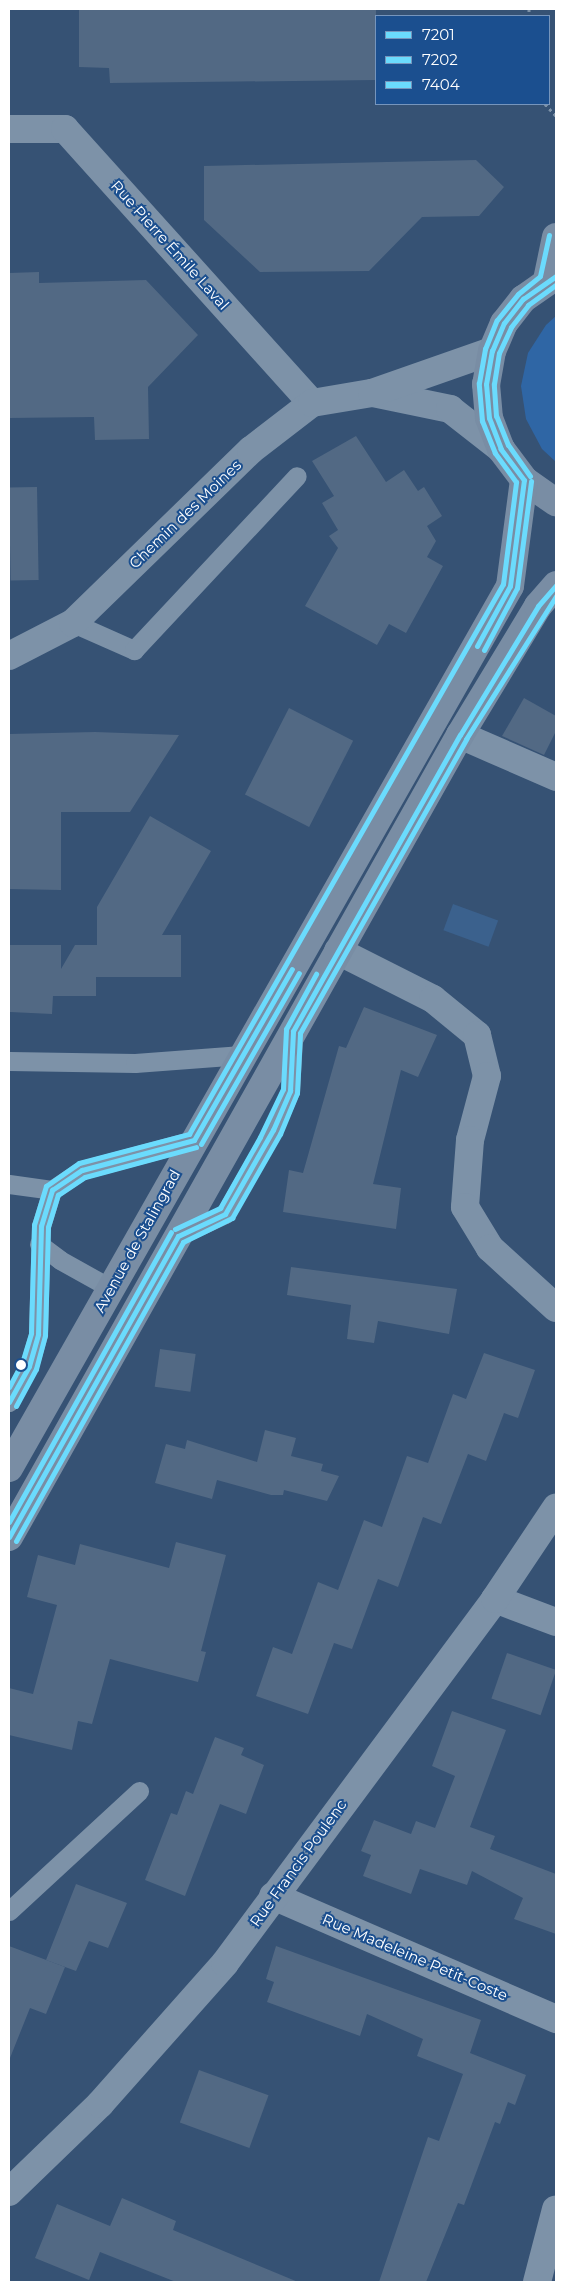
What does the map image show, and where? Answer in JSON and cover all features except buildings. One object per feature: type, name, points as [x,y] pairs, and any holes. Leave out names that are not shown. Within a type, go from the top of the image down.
[{"type":"main road","points":[[556,237],[552,278],[523,299],[504,323],[492,351],[486,384],[489,418],[501,449],[524,480],[556,502]]},
{"type":"main road","name":"Avenue de Stalingrad","points":[[9,1468],[336,890],[357,854],[428,746],[447,699],[510,586],[524,480]]},
{"type":"main road","points":[[9,1537],[460,735],[538,606],[556,584]]},
{"type":"main road","points":[[447,699],[460,735]]},
{"type":"main road","points":[[386,866],[387,836],[428,746],[460,735]]},
{"type":"main road","points":[[357,854],[387,836]]},
{"type":"main road","points":[[336,890],[345,911],[333,933],[338,951]]},
{"type":"main road","points":[[286,979],[309,976],[319,958],[338,951]]},
{"type":"main road","points":[[110,1288],[133,1283],[161,1235],[182,1229]]},
{"type":"main road","points":[[38,1484],[31,1466],[65,1405],[60,1377]]},
{"type":"main road","points":[[9,1507],[20,1488],[38,1484]]},
{"type":"street","name":"Rue Pierre Émile Laval","points":[[9,129],[66,129],[312,403]]},
{"type":"street","name":"Chemin des Moines","points":[[9,656],[73,623],[251,450],[312,403],[372,393],[492,351]]},
{"type":"street","name":"Chemin des Moines","points":[[372,393],[450,409],[501,449]]},
{"type":"street","points":[[460,735],[556,777]]},
{"type":"street","points":[[338,951],[433,999],[477,1035],[487,1076],[470,1140],[465,1207],[490,1248],[556,1308]]},
{"type":"street","name":"Rue Francis Poulenc","points":[[9,2192],[100,2104],[225,1963],[495,1599],[556,1508]]},
{"type":"street","points":[[495,1599],[556,1622]]},
{"type":"street","name":"Rue Madeleine Petit-Coste","points":[[273,1896],[556,2019]]},
{"type":"street","points":[[537,2282],[556,2209]]},
{"type":"lane","points":[[73,623],[134,650],[297,476]]},
{"type":"lane","points":[[9,1060],[135,1063],[242,1055]]},
{"type":"lane","points":[[9,1184],[52,1190],[82,1170],[194,1140]]},
{"type":"lane","points":[[9,1402],[29,1366],[38,1334],[39,1244],[52,1190]]},
{"type":"lane","points":[[39,1244],[60,1260],[110,1288]]},
{"type":"lane","points":[[9,1911],[139,1791]]},
{"type":"path","points":[[546,105],[556,116]]},
{"type":"shaded area","points":[[556,316],[556,462],[542,449],[526,419],[521,386],[528,353],[546,325]]},
{"type":"shaded area","points":[[453,904],[498,920],[489,947],[443,930]]},
{"type":"transit line","name":"7404","points":[[9,1387],[22,1363],[31,1333],[34,1225],[46,1186],[79,1163],[189,1134],[503,584],[516,482],[495,453],[482,421],[479,383],[485,349],[497,320],[518,294],[540,276],[549,235]]},
{"type":"transit line","name":"7201","points":[[524,480],[501,449],[489,418],[486,384],[492,351],[504,323],[523,299],[556,276]]},
{"type":"transit line","name":"7202","points":[[530,476],[508,445],[496,416],[494,384],[499,353],[511,327],[528,305],[556,285]]},
{"type":"transit line","name":"7201","points":[[477,646],[510,586],[524,480]]},
{"type":"transit line","name":"7202","points":[[484,650],[517,588],[531,481]]},
{"type":"transit line","name":"7201","points":[[178,1236],[225,1214],[273,1130],[290,1091],[293,1031],[460,735],[538,606],[556,585]]},
{"type":"transit line","name":"7202","points":[[16,1541],[183,1242],[232,1218],[280,1134],[297,1093],[300,1033],[466,739],[556,596]]},
{"type":"transit line","name":"7201","points":[[194,1140],[292,969]]},
{"type":"transit line","name":"7202","points":[[201,1144],[299,973]]},
{"type":"transit line","name":"7404","points":[[175,1229],[220,1208],[260,1137],[283,1089],[286,1029],[316,974]]},
{"type":"transit line","name":"7201","points":[[9,1402],[29,1366],[38,1334],[41,1226],[52,1190],[82,1170],[194,1140]]},
{"type":"transit line","name":"7202","points":[[16,1406],[36,1369],[45,1335],[48,1227],[58,1195],[85,1177],[196,1147]]},
{"type":"transit line","name":"7404","points":[[9,1522],[171,1232]]},
{"type":"transit line","name":"7201","points":[[9,1537],[178,1236]]}]
